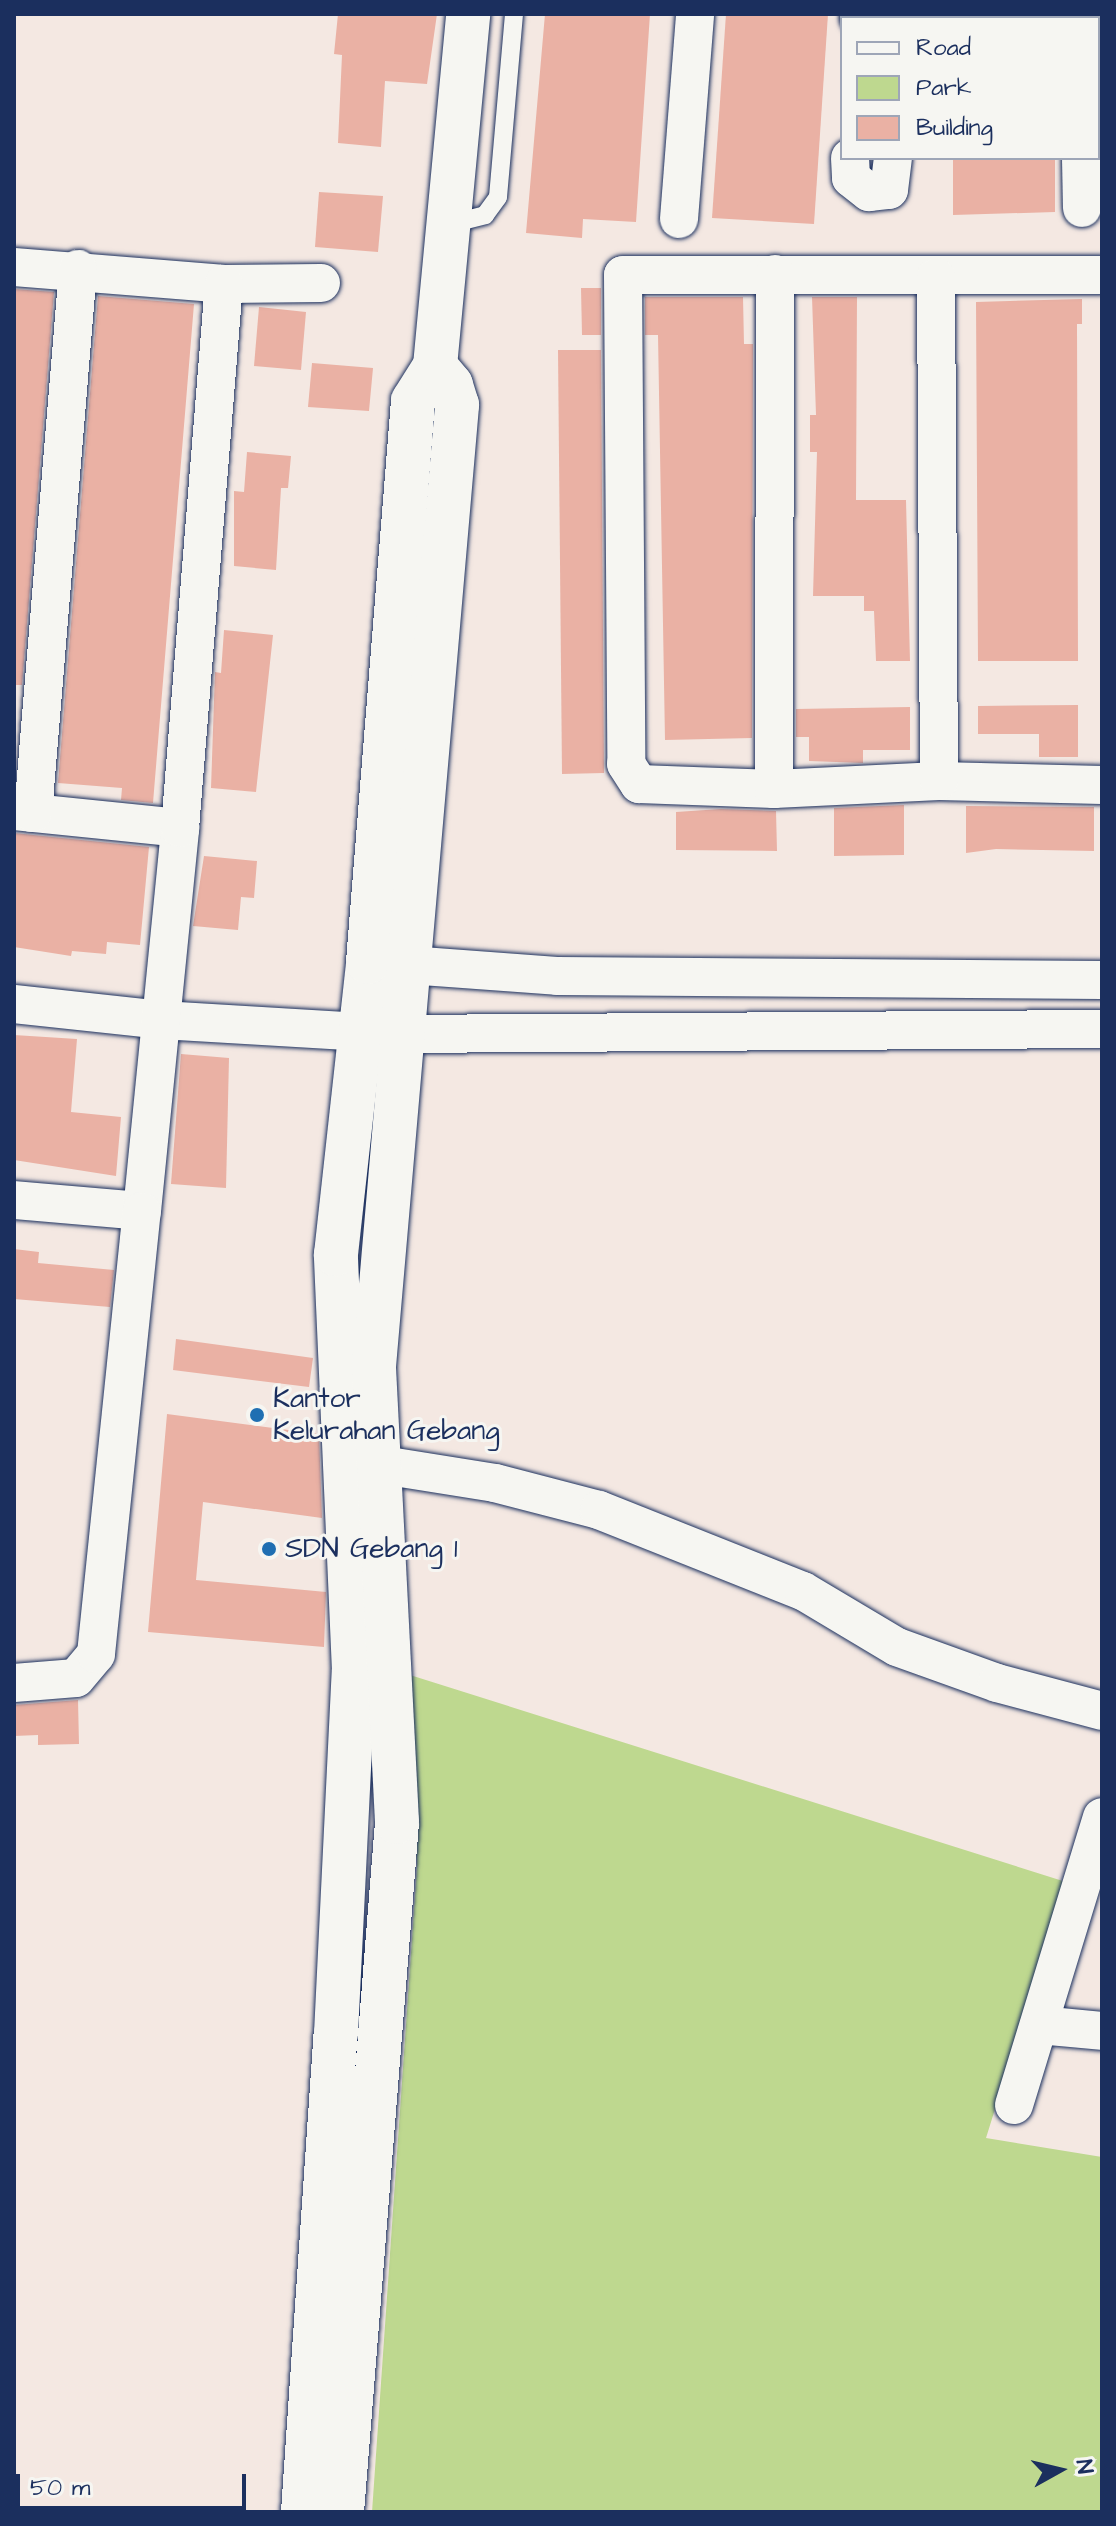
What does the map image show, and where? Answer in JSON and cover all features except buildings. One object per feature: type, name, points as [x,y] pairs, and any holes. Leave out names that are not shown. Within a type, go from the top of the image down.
[{"type":"street","points":[[323,2505],[380,2035],[397,1822],[364,1461],[336,1254],[378,1033],[386,964],[413,401],[435,366],[468,14]]},
{"type":"street","points":[[679,219],[695,14]]},
{"type":"street","points":[[850,160],[851,178],[869,192],[889,190],[893,160]]},
{"type":"street","points":[[1081,160],[1082,208]]},
{"type":"street","points":[[14,267],[78,269],[224,284],[321,283]]},
{"type":"street","points":[[78,269],[23,812],[180,828]]},
{"type":"street","points":[[774,789],[775,274]]},
{"type":"street","points":[[1102,275],[623,275],[626,764],[639,784],[774,789],[939,781],[1102,785]]},
{"type":"street","points":[[936,277],[939,781]]},
{"type":"street","points":[[14,1683],[76,1678],[96,1654],[180,828],[224,284]]},
{"type":"street","points":[[386,964],[557,976],[1102,980]]},
{"type":"street","points":[[557,976],[558,1031]]},
{"type":"street","points":[[14,1004],[161,1020],[378,1033],[1102,1029]]},
{"type":"street","points":[[14,1200],[142,1211]]},
{"type":"street","points":[[364,1461],[495,1483],[599,1510],[803,1591],[897,1647],[997,1683],[1102,1711]]},
{"type":"street","points":[[323,2505],[336,2034],[364,1461]]},
{"type":"street","points":[[1014,2105],[1102,1817]]},
{"type":"street","points":[[1039,2025],[1102,2031]]},
{"type":"street","points":[[336,2034],[380,2035]]},
{"type":"lane","points":[[450,224],[485,215],[498,197],[514,14]]},
{"type":"green space","points":[[410,1675],[1066,1882],[986,2138],[1102,2157],[1102,2512],[372,2512],[417,1867]]},
{"type":"place","name":"Kantor Kelurahan Gebang","points":[[257,1415]]},
{"type":"place","name":"SDN Gebang 1","points":[[269,1549]]}]
